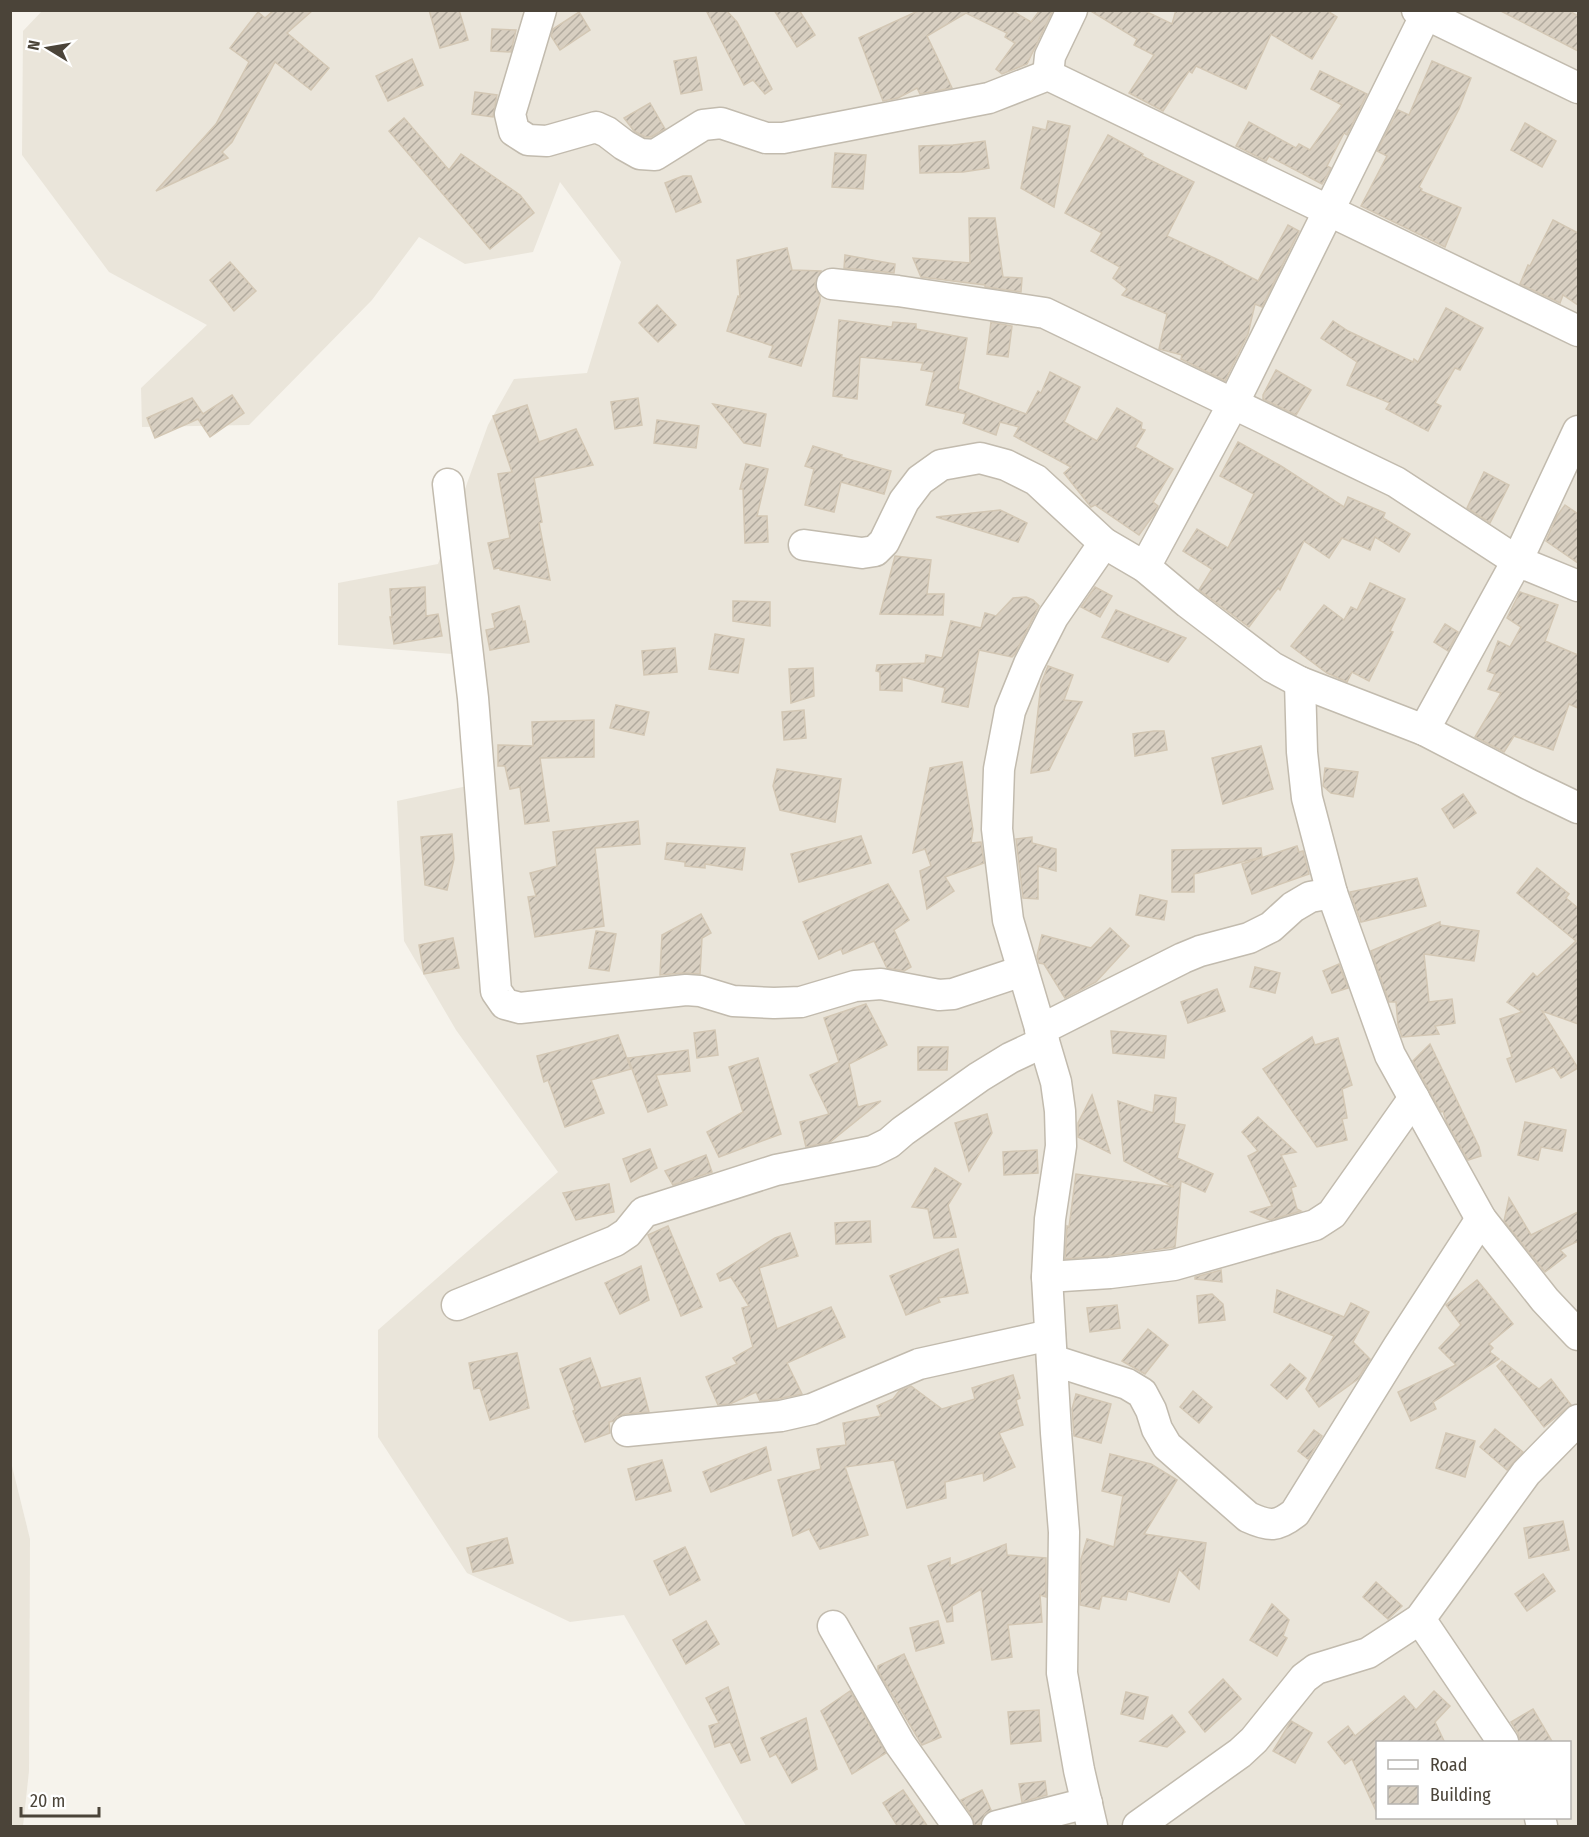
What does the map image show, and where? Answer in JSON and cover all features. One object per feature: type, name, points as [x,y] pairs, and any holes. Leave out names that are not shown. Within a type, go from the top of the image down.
[{"type":"street","points":[[541,10],[510,114],[514,131],[528,140],[547,141],[596,127],[640,154],[656,155],[703,125],[721,123],[766,138],[783,138],[989,98],[1048,75],[1578,331]]},
{"type":"street","points":[[1048,75],[1050,56],[1072,10]]},
{"type":"street","points":[[1145,567],[1233,404],[1330,210],[1423,12],[1578,88]]},
{"type":"street","points":[[832,284],[898,291],[1045,313],[1396,482],[1517,561],[1578,586]]},
{"type":"street","points":[[1424,730],[1517,561],[1578,431]]},
{"type":"street","points":[[804,545],[862,553],[875,551],[884,542],[904,501],[920,480],[941,465],[980,458],[1006,465],[1036,480],[1104,543],[1145,567],[1272,667],[1300,682],[1424,730],[1578,808]]},
{"type":"street","points":[[448,484],[473,698],[496,991],[505,1004],[520,1008],[686,990],[700,991],[733,1001],[801,1002],[855,986],[881,984],[939,995],[953,994],[1022,971]]},
{"type":"street","points":[[997,1827],[1089,1815],[1062,1673],[1064,1532],[1047,1277],[1050,1219],[1061,1146],[1060,1111],[1056,1082],[1008,920],[996,829],[999,769],[1010,711],[1029,664],[1053,617],[1104,543]]},
{"type":"street","points":[[1300,682],[1302,752],[1307,798],[1332,893],[1390,1055],[1481,1219],[1545,1300],[1578,1335]]},
{"type":"street","points":[[457,1305],[615,1241],[627,1233],[644,1212],[776,1170],[873,1151],[889,1143],[979,1077],[1042,1036],[1183,958],[1249,938],[1271,927],[1293,907],[1310,897],[1332,893]]},
{"type":"street","points":[[1047,1277],[1110,1273],[1174,1264],[1316,1225],[1332,1214],[1414,1098]]},
{"type":"street","points":[[627,1431],[782,1416],[812,1409],[919,1364],[1051,1348],[1142,1393],[1156,1429],[1167,1446],[1248,1517],[1263,1524],[1282,1523],[1295,1513],[1481,1219]]},
{"type":"street","points":[[1137,1827],[1240,1753],[1254,1740],[1305,1678],[1316,1669],[1368,1653],[1420,1619],[1526,1473],[1578,1420]]},
{"type":"street","points":[[1420,1619],[1502,1741]]},
{"type":"street","points":[[833,1626],[900,1744],[958,1827]]},
{"type":"shaded area","points":[[42,11],[1578,11],[1578,1826],[746,1826],[624,1615],[570,1622],[467,1573],[378,1437],[378,1330],[558,1172],[456,1030],[404,941],[397,801],[472,785],[452,654],[338,645],[338,583],[438,564],[488,425],[514,379],[587,373],[621,262],[560,182],[533,252],[465,264],[419,237],[372,300],[249,425],[142,427],[141,388],[207,325],[109,272],[22,155],[23,31]]},
{"type":"shaded area","points":[[10,1458],[30,1539],[29,1771],[23,1826],[10,1826]]},
{"type":"building","points":[[274,10],[313,10],[287,33],[329,68],[311,90],[275,62],[232,142],[222,152],[228,158],[156,191],[216,124],[249,62],[230,48],[258,12],[265,18]]},
{"type":"building","points":[[429,10],[459,10],[468,40],[440,48]]},
{"type":"building","points":[[706,10],[726,10],[737,22],[772,89],[765,94],[753,80],[744,85]]},
{"type":"building","points":[[774,10],[799,10],[815,35],[797,47]]},
{"type":"building","points":[[920,10],[1011,10],[1031,22],[1040,10],[1053,10],[1027,64],[1002,74],[996,69],[1015,43],[1005,37],[1007,33],[966,13],[927,36],[952,88],[920,94],[917,88],[898,98],[883,101],[859,38]]},
{"type":"building","points":[[1089,10],[1143,10],[1172,24],[1176,10],[1326,10],[1337,17],[1312,59],[1271,34],[1246,89],[1196,66],[1192,73],[1189,71],[1163,111],[1129,93],[1154,55],[1134,45],[1137,39]]},
{"type":"building","points":[[1499,10],[1568,10],[1578,16],[1578,51]]},
{"type":"building","points":[[579,12],[590,30],[560,50],[551,36],[553,29]]},
{"type":"building","points":[[492,29],[516,30],[511,52],[491,51]]},
{"type":"building","points":[[696,57],[702,90],[681,94],[674,61]]},
{"type":"building","points":[[412,59],[423,85],[388,101],[376,76]]},
{"type":"building","points":[[1432,61],[1471,78],[1459,109],[1419,187],[1421,191],[1461,208],[1445,247],[1361,206],[1387,156],[1377,151],[1398,110],[1409,115]]},
{"type":"building","points":[[1320,71],[1367,94],[1347,135],[1344,133],[1327,166],[1331,168],[1322,184],[1269,156],[1266,161],[1236,146],[1249,122],[1296,148],[1299,144],[1310,150],[1342,105],[1311,89]]},
{"type":"building","points":[[475,92],[497,95],[493,117],[472,114]]},
{"type":"building","points":[[650,103],[665,129],[651,137],[645,137],[634,131],[624,118]]},
{"type":"building","points":[[404,118],[449,170],[461,154],[520,195],[534,213],[490,249],[389,131]]},
{"type":"building","points":[[1048,121],[1070,126],[1054,207],[1021,188],[1033,127],[1046,130]]},
{"type":"building","points":[[1525,123],[1556,141],[1542,167],[1511,150]]},
{"type":"building","points":[[1108,135],[1143,154],[1142,156],[1194,182],[1167,236],[1258,281],[1288,225],[1299,231],[1262,307],[1255,304],[1248,334],[1225,381],[1181,359],[1182,355],[1159,349],[1167,314],[1122,295],[1127,289],[1113,278],[1120,267],[1091,251],[1102,233],[1065,213]]},
{"type":"building","points":[[985,141],[989,168],[963,172],[920,173],[919,146]]},
{"type":"building","points":[[835,153],[866,155],[863,189],[832,187]]},
{"type":"building","points":[[683,176],[691,176],[701,202],[676,212],[665,183]]},
{"type":"building","points":[[969,218],[995,218],[1003,277],[1022,278],[1021,292],[921,277],[913,258],[970,263]]},
{"type":"building","points":[[1553,220],[1578,233],[1578,305],[1563,295],[1560,303],[1520,284]]},
{"type":"building","points":[[787,248],[792,270],[821,271],[815,283],[820,301],[801,366],[769,357],[773,346],[727,331],[738,296],[740,297],[737,260]]},
{"type":"building","points":[[845,255],[895,264],[894,273],[844,268]]},
{"type":"building","points":[[230,262],[256,291],[234,311],[210,280]]},
{"type":"building","points":[[657,305],[676,325],[658,342],[639,323]]},
{"type":"building","points":[[1446,308],[1483,328],[1460,370],[1455,368],[1435,403],[1441,406],[1428,431],[1386,409],[1390,403],[1347,385],[1357,362],[1321,338],[1333,321],[1348,331],[1413,362],[1414,359],[1418,362]]},
{"type":"building","points":[[839,320],[892,327],[893,322],[916,324],[916,329],[967,338],[958,389],[1026,414],[1038,391],[1041,393],[1050,372],[1080,387],[1064,422],[1097,441],[1117,408],[1142,423],[1141,429],[1145,430],[1135,447],[1173,469],[1153,502],[1158,506],[1155,513],[1139,535],[1095,505],[1091,507],[1064,473],[1071,467],[1014,436],[1019,427],[1000,422],[996,435],[963,423],[966,414],[926,405],[934,372],[921,370],[923,363],[860,357],[857,399],[833,396]]},
{"type":"building","points":[[991,322],[1012,326],[1008,357],[987,354]]},
{"type":"building","points":[[1276,370],[1311,390],[1296,415],[1263,399]]},
{"type":"building","points":[[232,395],[244,413],[210,437],[198,419],[155,438],[147,418],[192,398],[203,414]]},
{"type":"building","points":[[638,398],[642,425],[615,429],[611,402]]},
{"type":"building","points":[[713,404],[766,414],[760,446],[744,443]]},
{"type":"building","points":[[527,405],[539,442],[576,429],[593,465],[534,478],[542,522],[539,523],[550,580],[500,570],[500,568],[494,569],[488,543],[510,538],[498,474],[512,472],[493,416]]},
{"type":"building","points":[[657,420],[699,426],[696,448],[654,443]]},
{"type":"building","points":[[1238,442],[1281,466],[1344,507],[1348,497],[1385,513],[1383,518],[1410,534],[1399,552],[1375,537],[1370,550],[1342,538],[1329,558],[1304,541],[1280,590],[1278,588],[1249,627],[1199,590],[1212,569],[1183,551],[1197,529],[1228,548],[1254,494],[1220,476]]},
{"type":"building","points":[[813,446],[842,455],[841,457],[891,471],[884,494],[841,482],[834,512],[805,505],[814,469],[805,466]]},
{"type":"building","points":[[746,464],[768,469],[757,516],[767,516],[768,542],[745,543],[743,489],[740,489]]},
{"type":"building","points":[[1484,472],[1509,485],[1490,523],[1467,508]]},
{"type":"building","points":[[1565,505],[1578,514],[1578,563],[1546,541],[1557,516]]},
{"type":"building","points":[[1000,510],[1027,523],[1018,542],[936,517]]},
{"type":"building","points":[[895,556],[931,560],[927,594],[944,594],[943,615],[880,614]]},
{"type":"building","points":[[1370,583],[1405,599],[1390,631],[1393,632],[1369,681],[1352,672],[1347,682],[1327,673],[1291,646],[1324,605],[1344,620],[1351,607],[1357,610]]},
{"type":"building","points":[[425,587],[426,616],[438,614],[442,636],[394,644],[390,617],[392,617],[390,589]]},
{"type":"building","points":[[1095,587],[1112,596],[1100,617],[1081,607]]},
{"type":"building","points":[[1520,592],[1558,605],[1545,641],[1578,655],[1578,708],[1569,704],[1553,750],[1514,736],[1504,752],[1475,737],[1501,693],[1488,689],[1495,674],[1487,671],[1498,641],[1510,647],[1521,627],[1507,618]]},
{"type":"building","points":[[1026,597],[1039,606],[1015,654],[1012,657],[979,650],[968,707],[942,702],[945,688],[902,677],[902,691],[880,690],[880,672],[876,671],[877,665],[925,663],[926,655],[942,658],[951,621],[981,628],[985,613],[996,616],[1013,598]]},
{"type":"building","points":[[733,601],[770,602],[770,626],[733,621]]},
{"type":"building","points":[[519,606],[529,642],[490,650],[486,630],[495,628],[492,614]]},
{"type":"building","points":[[1116,610],[1186,638],[1168,662],[1102,637]]},
{"type":"building","points":[[1445,624],[1458,632],[1448,651],[1434,642]]},
{"type":"building","points":[[715,634],[744,639],[738,673],[709,669]]},
{"type":"building","points":[[675,648],[677,672],[644,675],[642,651]]},
{"type":"building","points":[[1048,666],[1073,675],[1064,700],[1082,702],[1049,770],[1031,773],[1041,684]]},
{"type":"building","points":[[813,668],[814,696],[791,703],[789,669]]},
{"type":"building","points":[[616,705],[649,712],[644,735],[610,728]]},
{"type":"building","points":[[804,710],[806,738],[784,740],[782,712]]},
{"type":"building","points":[[594,720],[594,757],[540,758],[549,821],[525,824],[520,787],[510,789],[505,766],[498,766],[498,745],[533,746],[532,722]]},
{"type":"building","points":[[1164,731],[1167,750],[1135,756],[1133,734]]},
{"type":"building","points":[[1261,746],[1273,789],[1223,804],[1212,758]]},
{"type":"building","points":[[962,762],[973,830],[971,843],[981,842],[984,863],[945,877],[954,891],[927,909],[920,871],[931,866],[925,849],[913,853],[930,768]]},
{"type":"building","points":[[1325,768],[1358,772],[1353,797],[1331,793],[1323,786]]},
{"type":"building","points":[[777,769],[841,779],[835,822],[780,810],[773,786]]},
{"type":"building","points":[[1463,794],[1476,813],[1454,828],[1442,809]]},
{"type":"building","points":[[638,821],[640,844],[595,848],[604,926],[535,937],[528,897],[536,896],[530,873],[557,866],[553,832]]},
{"type":"building","points":[[452,834],[454,859],[447,890],[425,885],[421,837]]},
{"type":"building","points":[[861,836],[871,863],[799,882],[791,854]]},
{"type":"building","points":[[1032,837],[1032,843],[1056,849],[1056,871],[1038,866],[1038,899],[1023,898],[1016,839]]},
{"type":"building","points":[[667,843],[745,848],[742,870],[705,864],[705,868],[685,866],[685,862],[665,859]]},
{"type":"building","points":[[1297,846],[1299,852],[1303,851],[1309,874],[1252,894],[1242,864]]},
{"type":"building","points":[[1261,848],[1262,857],[1194,874],[1194,892],[1172,892],[1172,850]]},
{"type":"building","points":[[1537,868],[1569,894],[1566,898],[1578,908],[1578,1024],[1542,1011],[1578,1068],[1561,1078],[1554,1067],[1516,1082],[1507,1059],[1512,1057],[1500,1019],[1522,1012],[1507,1002],[1533,973],[1537,977],[1576,941],[1517,893]]},
{"type":"building","points":[[1417,878],[1426,906],[1361,922],[1350,892]]},
{"type":"building","points":[[888,884],[909,920],[894,930],[911,967],[904,971],[887,968],[874,941],[843,954],[841,949],[819,959],[803,922]]},
{"type":"building","points":[[1140,895],[1167,901],[1164,920],[1136,915]]},
{"type":"building","points":[[701,914],[711,933],[702,938],[700,974],[660,975],[662,935]]},
{"type":"building","points":[[1440,922],[1440,925],[1479,931],[1474,961],[1424,954],[1429,1002],[1452,999],[1455,1023],[1435,1026],[1439,1034],[1402,1037],[1398,1025],[1396,1002],[1389,1002],[1371,951]]},
{"type":"building","points":[[1110,928],[1129,946],[1096,982],[1065,998],[1044,964],[1039,963],[1037,956],[1042,935],[1091,948]]},
{"type":"building","points":[[596,931],[616,934],[609,971],[589,968]]},
{"type":"building","points":[[453,938],[459,968],[424,974],[419,945]]},
{"type":"building","points":[[1339,964],[1348,988],[1332,993],[1323,971]]},
{"type":"building","points":[[1255,967],[1280,973],[1275,993],[1250,987]]},
{"type":"building","points":[[1217,989],[1225,1011],[1188,1023],[1181,1002]]},
{"type":"building","points":[[866,1004],[887,1045],[849,1064],[858,1107],[881,1101],[830,1142],[806,1147],[800,1122],[829,1114],[810,1075],[839,1062],[824,1018]]},
{"type":"building","points":[[715,1030],[718,1055],[697,1058],[694,1033]]},
{"type":"building","points":[[1111,1031],[1166,1036],[1164,1058],[1113,1053]]},
{"type":"building","points":[[618,1035],[631,1069],[591,1080],[604,1113],[565,1127],[548,1080],[544,1082],[537,1056]]},
{"type":"building","points":[[1312,1037],[1315,1045],[1338,1038],[1352,1085],[1342,1089],[1347,1118],[1342,1119],[1347,1140],[1317,1147],[1263,1069]]},
{"type":"building","points":[[1430,1044],[1479,1147],[1481,1156],[1468,1160],[1446,1121],[1443,1111],[1441,1112],[1413,1061]]},
{"type":"building","points":[[918,1047],[948,1047],[947,1070],[918,1070]]},
{"type":"building","points":[[688,1050],[690,1071],[656,1075],[667,1105],[648,1112],[628,1058]]},
{"type":"building","points":[[758,1058],[781,1134],[719,1157],[707,1132],[743,1112],[729,1067]]},
{"type":"building","points":[[1092,1095],[1110,1153],[1078,1137],[1078,1123]]},
{"type":"building","points":[[1155,1095],[1176,1098],[1174,1123],[1185,1125],[1177,1158],[1213,1174],[1205,1192],[1181,1181],[1175,1247],[1065,1259],[1067,1226],[1069,1227],[1076,1174],[1174,1187],[1124,1161],[1118,1101],[1153,1113]]},
{"type":"building","points":[[987,1114],[992,1133],[969,1171],[955,1123]]},
{"type":"building","points":[[1258,1117],[1296,1152],[1281,1155],[1296,1186],[1291,1188],[1297,1209],[1301,1211],[1270,1220],[1251,1212],[1272,1206],[1248,1156],[1258,1151],[1242,1132]]},
{"type":"building","points":[[1525,1122],[1566,1130],[1562,1151],[1541,1147],[1538,1160],[1518,1155]]},
{"type":"building","points":[[650,1149],[657,1168],[631,1182],[623,1159]]},
{"type":"building","points":[[1037,1150],[1038,1173],[1004,1175],[1003,1152]]},
{"type":"building","points":[[706,1155],[712,1172],[673,1185],[665,1171]]},
{"type":"building","points":[[935,1168],[961,1184],[948,1205],[956,1237],[934,1238],[928,1209],[912,1207]]},
{"type":"building","points":[[609,1184],[614,1212],[576,1220],[563,1193]]},
{"type":"building","points":[[1509,1198],[1531,1235],[1578,1212],[1578,1241],[1560,1250],[1566,1256],[1545,1272],[1504,1221]]},
{"type":"building","points":[[870,1221],[871,1242],[836,1244],[835,1223]]},
{"type":"building","points":[[668,1226],[702,1307],[681,1316],[648,1235]]},
{"type":"building","points":[[790,1233],[798,1256],[759,1268],[777,1329],[831,1307],[845,1337],[787,1363],[802,1394],[760,1401],[756,1392],[730,1404],[718,1405],[706,1377],[737,1364],[733,1358],[753,1347],[742,1308],[749,1306],[731,1277],[720,1281],[717,1274],[775,1238]]},
{"type":"building","points":[[958,1249],[968,1293],[938,1298],[940,1302],[906,1315],[890,1276]]},
{"type":"building","points":[[641,1266],[649,1300],[620,1314],[605,1283]]},
{"type":"building","points":[[1221,1270],[1222,1282],[1195,1279],[1195,1277]]},
{"type":"building","points":[[1477,1280],[1513,1324],[1489,1344],[1493,1348],[1491,1353],[1499,1359],[1433,1402],[1436,1409],[1411,1421],[1398,1392],[1456,1365],[1439,1348],[1461,1325],[1446,1305]]},
{"type":"building","points":[[1277,1290],[1344,1317],[1351,1303],[1369,1312],[1353,1342],[1370,1359],[1358,1379],[1319,1407],[1306,1389],[1334,1336],[1274,1312]]},
{"type":"building","points":[[1212,1294],[1223,1304],[1225,1320],[1199,1323],[1197,1296]]},
{"type":"building","points":[[1117,1305],[1120,1328],[1090,1332],[1087,1308]]},
{"type":"building","points":[[1148,1329],[1168,1345],[1145,1374],[1122,1361]]},
{"type":"building","points":[[517,1353],[529,1408],[490,1420],[480,1388],[474,1389],[469,1363]]},
{"type":"building","points":[[590,1358],[601,1388],[640,1378],[649,1412],[617,1417],[614,1421],[609,1422],[610,1433],[585,1442],[560,1369]]},
{"type":"building","points":[[1502,1361],[1539,1389],[1551,1379],[1571,1405],[1544,1427],[1497,1366]]},
{"type":"building","points":[[1290,1364],[1306,1378],[1287,1399],[1271,1385]]},
{"type":"building","points":[[1013,1375],[1020,1398],[1016,1400],[1023,1425],[999,1433],[1015,1467],[984,1481],[983,1473],[945,1482],[946,1498],[907,1508],[894,1460],[845,1467],[868,1535],[820,1549],[809,1529],[793,1536],[778,1480],[821,1469],[817,1449],[846,1445],[843,1423],[881,1416],[877,1406],[893,1399],[899,1391],[911,1386],[942,1409],[975,1399],[972,1388]]},
{"type":"building","points":[[1193,1391],[1212,1407],[1199,1423],[1180,1407]]},
{"type":"building","points":[[1076,1394],[1111,1404],[1101,1443],[1074,1436],[1072,1409]]},
{"type":"building","points":[[1495,1429],[1523,1452],[1507,1470],[1480,1447]]},
{"type":"building","points":[[1314,1430],[1322,1436],[1308,1459],[1298,1451]]},
{"type":"building","points":[[1446,1433],[1475,1441],[1465,1477],[1436,1468]]},
{"type":"building","points":[[766,1447],[771,1470],[711,1492],[703,1472]]},
{"type":"building","points":[[1110,1454],[1151,1464],[1177,1480],[1144,1534],[1206,1543],[1199,1589],[1179,1569],[1169,1602],[1128,1591],[1126,1600],[1102,1596],[1099,1609],[1080,1605],[1081,1559],[1087,1539],[1114,1547],[1123,1496],[1102,1491]]},
{"type":"building","points":[[662,1460],[671,1491],[636,1500],[628,1469]]},
{"type":"building","points":[[1563,1521],[1569,1550],[1529,1558],[1524,1528]]},
{"type":"building","points":[[507,1538],[513,1563],[473,1572],[467,1548]]},
{"type":"building","points":[[1006,1544],[1007,1555],[1046,1558],[1046,1597],[1040,1595],[1042,1622],[1008,1625],[1012,1657],[992,1660],[981,1589],[952,1606],[953,1621],[947,1622],[928,1566],[950,1558],[950,1566]]},
{"type":"building","points":[[685,1547],[700,1580],[670,1595],[654,1561]]},
{"type":"building","points":[[1543,1574],[1555,1591],[1527,1611],[1515,1594]]},
{"type":"building","points":[[1376,1582],[1402,1606],[1388,1619],[1363,1597]]},
{"type":"building","points":[[1272,1604],[1289,1620],[1283,1636],[1287,1638],[1277,1656],[1250,1640]]},
{"type":"building","points":[[706,1621],[719,1644],[686,1664],[673,1640]]},
{"type":"building","points":[[938,1621],[944,1643],[916,1651],[910,1628]]},
{"type":"building","points":[[904,1654],[941,1737],[922,1745],[878,1671],[878,1666]]},
{"type":"building","points":[[1223,1679],[1241,1699],[1205,1732],[1189,1712]]},
{"type":"building","points":[[728,1687],[750,1760],[741,1763],[730,1742],[715,1747],[709,1726],[719,1723],[706,1698]]},
{"type":"building","points":[[850,1691],[886,1753],[852,1774],[821,1711]]},
{"type":"building","points":[[1434,1691],[1450,1706],[1435,1722],[1444,1741],[1376,1741],[1376,1811],[1352,1759],[1345,1764],[1328,1742],[1348,1726],[1355,1736],[1404,1696],[1416,1710]]},
{"type":"building","points":[[1126,1692],[1148,1697],[1143,1719],[1121,1714]]},
{"type":"building","points":[[1533,1709],[1552,1741],[1520,1741],[1518,1733],[1511,1722]]},
{"type":"building","points":[[1039,1710],[1041,1741],[1011,1744],[1008,1712]]},
{"type":"building","points":[[1172,1715],[1185,1732],[1167,1747],[1140,1741]]},
{"type":"building","points":[[806,1718],[817,1769],[792,1783],[776,1754],[770,1757],[761,1738]]},
{"type":"building","points":[[1291,1721],[1312,1733],[1295,1763],[1273,1751]]},
{"type":"building","points":[[1045,1781],[1047,1795],[1022,1802],[1019,1784]]},
{"type":"building","points":[[903,1790],[928,1827],[898,1827],[883,1803]]},
{"type":"building","points":[[982,1790],[991,1810],[985,1814],[980,1824],[975,1826],[972,1816],[961,1800]]}]
